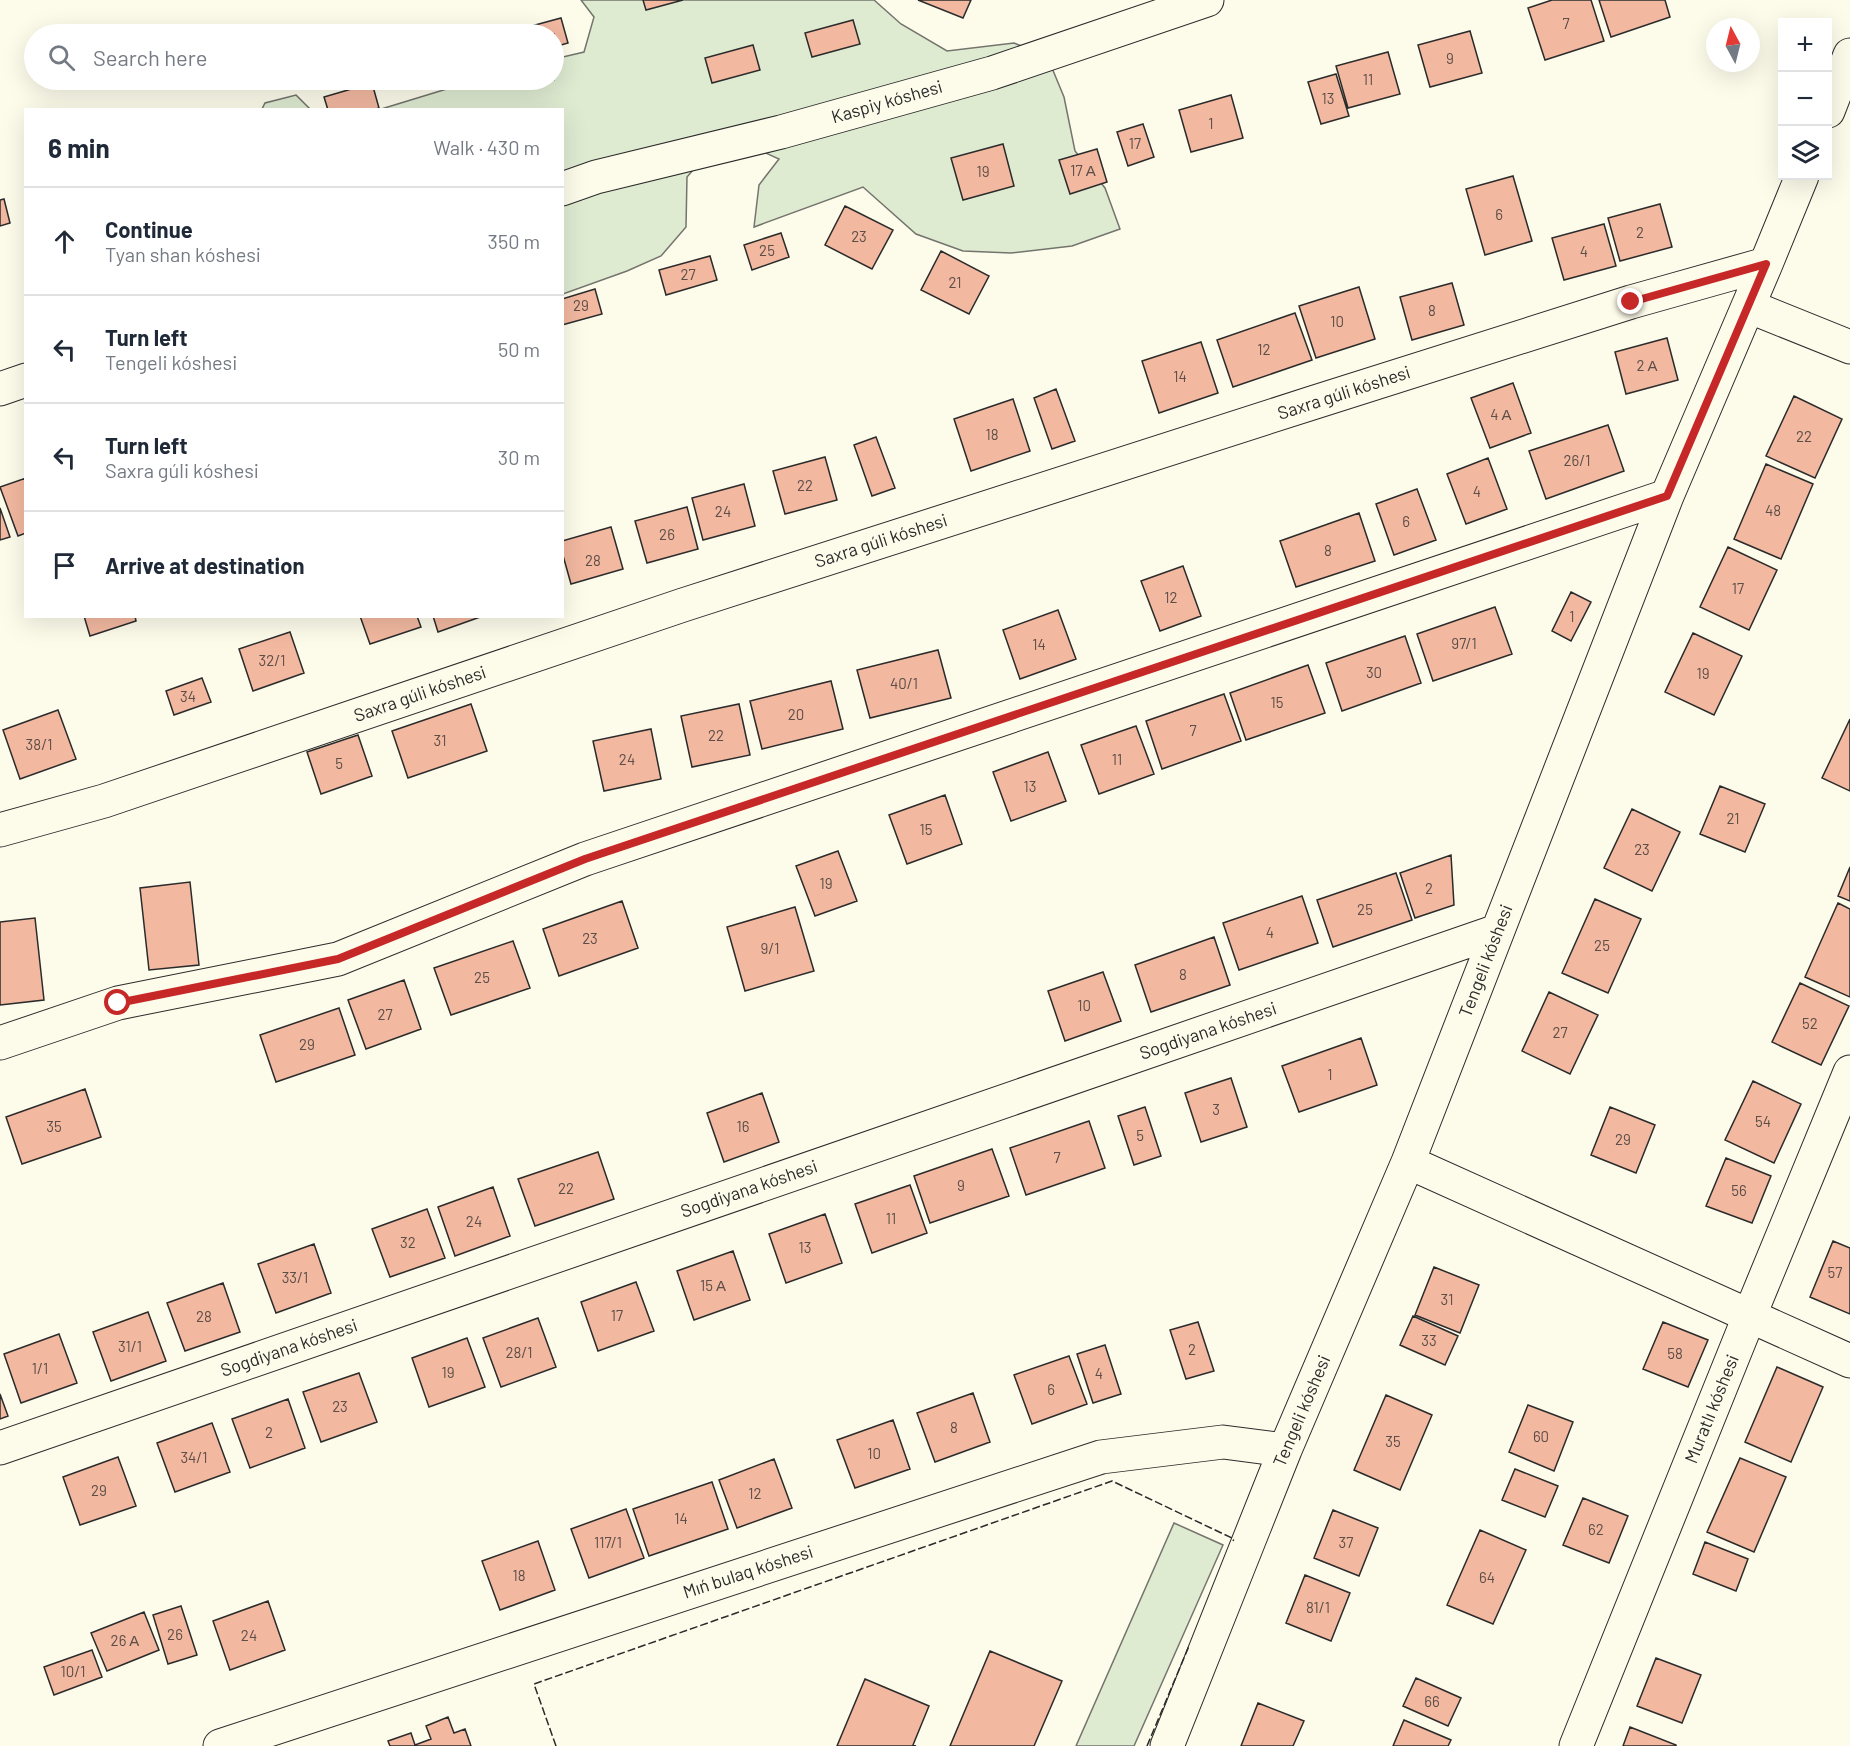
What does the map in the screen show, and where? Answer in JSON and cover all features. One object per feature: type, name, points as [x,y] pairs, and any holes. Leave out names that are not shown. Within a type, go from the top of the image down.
[{"type":"street","name":"Kaspiy kóshesi","points":[[564,188],[596,177],[781,132],[992,73],[1207,0]]},
{"type":"street","points":[[1832,99],[1850,55]]},
{"type":"street","name":"Tengeli kóshesi","points":[[1167,1746],[1285,1450],[1408,1162],[1667,496],[1800,180]]},
{"type":"street","name":"Saxra gúli kóshesi","points":[[0,830],[104,801],[683,605],[1335,395],[1631,302],[1766,264]]},
{"type":"street","points":[[1748,306],[1850,348]]},
{"type":"street","points":[[0,389],[24,381]]},
{"type":"street","points":[[0,1043],[118,1003],[338,959],[585,859],[1667,496]]},
{"type":"street","name":"Sogdiyana kóshesi","points":[[0,1448],[1497,931]]},
{"type":"street","name":"Muratlı kóshesi","points":[[1576,1746],[1850,1072]]},
{"type":"street","points":[[1408,1162],[1850,1361]]},
{"type":"street","name":"Mıń bulaq kóshesi","points":[[220,1746],[1101,1457],[1223,1442],[1285,1450]]},
{"type":"green space","points":[[581,0],[874,0],[901,24],[947,51],[1014,43],[1047,56],[1064,97],[1075,151],[1105,188],[1120,229],[1072,246],[1011,253],[963,251],[916,234],[863,187],[754,227],[759,185],[779,159],[724,134],[687,177],[686,227],[661,256],[564,294],[564,108],[385,108],[443,90],[564,90],[564,57],[584,52],[594,17]]},
{"type":"green space","points":[[296,95],[309,108],[262,108],[265,103]]},
{"type":"green space","points":[[1174,1523],[1223,1545],[1134,1746],[1076,1746]]},
{"type":"building","points":[[643,0],[683,0],[646,10]]},
{"type":"building","points":[[918,0],[971,0],[963,18]]},
{"type":"building","points":[[1552,0],[1591,0],[1604,41],[1545,60],[1528,8]]},
{"type":"building","points":[[1599,0],[1665,0],[1670,17],[1611,37]]},
{"type":"building","points":[[561,18],[563,24],[539,24]]},
{"type":"building","points":[[853,20],[860,44],[812,57],[805,33]]},
{"type":"building","points":[[564,29],[568,43],[564,44]]},
{"type":"building","points":[[1470,31],[1482,73],[1430,87],[1418,45]]},
{"type":"building","points":[[753,45],[760,70],[712,83],[705,58]]},
{"type":"building","points":[[1388,52],[1400,94],[1348,108],[1336,66]]},
{"type":"building","points":[[1336,74],[1349,116],[1321,124],[1308,82]]},
{"type":"building","points":[[348,90],[374,90],[379,108],[327,108],[324,97]]},
{"type":"building","points":[[1231,95],[1243,138],[1191,152],[1179,110]]},
{"type":"building","points":[[1143,124],[1154,157],[1128,166],[1117,132]]},
{"type":"building","points":[[1003,144],[1014,186],[963,200],[951,158]]},
{"type":"building","points":[[1097,149],[1107,182],[1070,194],[1059,160]]},
{"type":"building","points":[[1513,176],[1532,241],[1485,255],[1466,189]]},
{"type":"building","points":[[4,199],[10,223],[0,226],[0,200]]},
{"type":"building","points":[[1660,204],[1672,247],[1620,261],[1608,218]]},
{"type":"building","points":[[845,206],[893,230],[872,269],[825,245]]},
{"type":"building","points":[[1604,224],[1616,266],[1564,280],[1552,238]]},
{"type":"building","points":[[781,233],[789,257],[752,270],[744,245]]},
{"type":"building","points":[[941,251],[989,276],[969,314],[921,290]]},
{"type":"building","points":[[710,256],[717,280],[666,295],[659,270]]},
{"type":"building","points":[[1452,283],[1464,325],[1412,340],[1400,297]]},
{"type":"building","points":[[1359,287],[1375,339],[1316,358],[1299,306]]},
{"type":"building","points":[[595,289],[602,314],[564,324],[564,298]]},
{"type":"building","points":[[1295,313],[1312,360],[1233,387],[1217,340]]},
{"type":"building","points":[[1667,338],[1678,380],[1626,394],[1615,352]]},
{"type":"building","points":[[1201,342],[1218,393],[1159,413],[1142,361]]},
{"type":"building","points":[[1513,383],[1531,433],[1490,448],[1471,398]]},
{"type":"building","points":[[1056,389],[1075,441],[1052,449],[1034,398]]},
{"type":"building","points":[[1794,396],[1842,419],[1815,478],[1766,456]]},
{"type":"building","points":[[1013,399],[1030,451],[971,471],[954,419]]},
{"type":"building","points":[[1608,425],[1624,471],[1546,499],[1529,451]]},
{"type":"building","points":[[876,437],[895,488],[872,496],[854,445]]},
{"type":"building","points":[[825,457],[837,500],[785,514],[773,471]]},
{"type":"building","points":[[1488,458],[1507,509],[1466,524],[1447,474]]},
{"type":"building","points":[[1766,464],[1813,484],[1781,559],[1734,539]]},
{"type":"building","points":[[24,479],[24,534],[18,536],[0,487]]},
{"type":"building","points":[[744,484],[755,526],[703,540],[692,498]]},
{"type":"building","points":[[1417,489],[1436,540],[1394,555],[1376,504]]},
{"type":"building","points":[[687,507],[698,549],[647,563],[635,521]]},
{"type":"building","points":[[0,508],[10,537],[0,540]]},
{"type":"building","points":[[1359,513],[1375,561],[1296,587],[1280,541]]},
{"type":"building","points":[[611,527],[623,569],[571,584],[564,559],[564,540]]},
{"type":"building","points":[[1728,547],[1777,570],[1749,630],[1700,607]]},
{"type":"building","points":[[1183,566],[1201,616],[1160,631],[1141,581]]},
{"type":"building","points":[[1571,592],[1591,602],[1571,641],[1552,631]]},
{"type":"building","points":[[1495,607],[1512,654],[1433,681],[1417,634]]},
{"type":"building","points":[[1058,610],[1076,659],[1020,679],[1003,630]]},
{"type":"building","points":[[85,618],[135,618],[136,621],[90,636]]},
{"type":"building","points":[[361,618],[418,618],[421,627],[370,644]]},
{"type":"building","points":[[434,618],[477,618],[438,632]]},
{"type":"building","points":[[290,632],[304,673],[253,691],[239,649]]},
{"type":"building","points":[[1693,633],[1742,656],[1714,715],[1665,692]]},
{"type":"building","points":[[1405,636],[1421,683],[1342,711],[1326,663]]},
{"type":"building","points":[[938,650],[951,698],[870,718],[857,670]]},
{"type":"building","points":[[1308,665],[1325,713],[1246,740],[1230,693]]},
{"type":"building","points":[[202,678],[211,702],[174,715],[166,691]]},
{"type":"building","points":[[831,681],[843,729],[762,749],[750,701]]},
{"type":"building","points":[[1224,694],[1241,741],[1162,769],[1146,721]]},
{"type":"building","points":[[471,704],[487,751],[408,778],[392,731]]},
{"type":"building","points":[[739,704],[750,755],[692,767],[681,716]]},
{"type":"building","points":[[58,710],[76,759],[20,779],[3,730]]},
{"type":"building","points":[[1850,719],[1850,791],[1822,778]]},
{"type":"building","points":[[1136,726],[1154,774],[1099,794],[1081,745]]},
{"type":"building","points":[[651,729],[661,779],[604,791],[593,741]]},
{"type":"building","points":[[358,735],[372,776],[321,794],[307,752]]},
{"type":"building","points":[[1048,752],[1066,801],[1011,821],[993,772]]},
{"type":"building","points":[[1720,786],[1765,804],[1745,852],[1700,834]]},
{"type":"building","points":[[945,795],[962,844],[907,864],[889,815]]},
{"type":"building","points":[[1632,809],[1680,832],[1652,891],[1604,868]]},
{"type":"building","points":[[838,851],[857,901],[815,916],[796,866]]},
{"type":"building","points":[[1451,855],[1454,905],[1415,918],[1400,873]]},
{"type":"building","points":[[1850,867],[1850,901],[1838,896]]},
{"type":"building","points":[[1396,873],[1412,920],[1333,947],[1317,900]]},
{"type":"building","points":[[190,882],[199,965],[149,970],[140,888]]},
{"type":"building","points":[[1302,896],[1318,943],[1239,970],[1223,923]]},
{"type":"building","points":[[1595,899],[1641,919],[1608,993],[1562,973]]},
{"type":"building","points":[[622,901],[638,948],[559,976],[543,929]]},
{"type":"building","points":[[1838,903],[1850,909],[1850,997],[1805,977]]},
{"type":"building","points":[[795,907],[814,971],[745,991],[727,927]]},
{"type":"building","points":[[35,918],[44,1000],[0,1005],[0,922]]},
{"type":"building","points":[[1214,937],[1230,985],[1151,1012],[1135,965]]},
{"type":"building","points":[[513,941],[530,988],[451,1015],[434,968]]},
{"type":"building","points":[[1103,972],[1121,1021],[1065,1041],[1048,991]]},
{"type":"building","points":[[404,980],[421,1029],[366,1049],[348,1000]]},
{"type":"building","points":[[1800,983],[1849,1006],[1821,1065],[1772,1042]]},
{"type":"building","points":[[1549,992],[1598,1015],[1570,1074],[1522,1051]]},
{"type":"building","points":[[339,1008],[355,1055],[276,1082],[260,1035]]},
{"type":"building","points":[[1361,1038],[1377,1085],[1299,1112],[1282,1066]]},
{"type":"building","points":[[1231,1078],[1247,1127],[1201,1142],[1185,1093]]},
{"type":"building","points":[[1753,1081],[1801,1104],[1774,1163],[1725,1140]]},
{"type":"building","points":[[85,1089],[101,1137],[22,1164],[6,1117]]},
{"type":"building","points":[[762,1093],[779,1142],[724,1162],[707,1113]]},
{"type":"building","points":[[1145,1107],[1161,1156],[1134,1165],[1118,1116]]},
{"type":"building","points":[[1610,1107],[1655,1125],[1636,1173],[1591,1155]]},
{"type":"building","points":[[1089,1121],[1105,1168],[1026,1195],[1010,1148]]},
{"type":"building","points":[[992,1149],[1009,1196],[930,1223],[914,1176]]},
{"type":"building","points":[[598,1152],[614,1199],[535,1226],[518,1179]]},
{"type":"building","points":[[1726,1158],[1771,1176],[1752,1223],[1706,1206]]},
{"type":"building","points":[[910,1185],[927,1233],[872,1253],[855,1204]]},
{"type":"building","points":[[493,1187],[510,1236],[455,1256],[438,1207]]},
{"type":"building","points":[[427,1209],[445,1258],[390,1277],[372,1229]]},
{"type":"building","points":[[825,1214],[842,1263],[786,1283],[769,1234]]},
{"type":"building","points":[[1833,1241],[1850,1248],[1850,1314],[1810,1297]]},
{"type":"building","points":[[314,1244],[331,1293],[276,1313],[258,1264]]},
{"type":"building","points":[[733,1251],[750,1300],[694,1320],[677,1271]]},
{"type":"building","points":[[1434,1267],[1479,1285],[1460,1333],[1415,1315]]},
{"type":"building","points":[[636,1282],[654,1331],[598,1351],[581,1302]]},
{"type":"building","points":[[223,1283],[240,1332],[185,1351],[167,1303]]},
{"type":"building","points":[[148,1312],[166,1361],[111,1381],[93,1332]]},
{"type":"building","points":[[1413,1316],[1458,1336],[1445,1365],[1400,1345]]},
{"type":"building","points":[[538,1318],[556,1367],[501,1387],[483,1338]]},
{"type":"building","points":[[1198,1322],[1214,1371],[1186,1379],[1170,1330]]},
{"type":"building","points":[[1663,1322],[1708,1340],[1688,1387],[1643,1369]]},
{"type":"building","points":[[59,1334],[77,1383],[21,1403],[4,1354]]},
{"type":"building","points":[[467,1338],[485,1387],[429,1407],[412,1358]]},
{"type":"building","points":[[1105,1345],[1121,1394],[1093,1403],[1077,1354]]},
{"type":"building","points":[[1069,1356],[1087,1404],[1032,1424],[1014,1375]]},
{"type":"building","points":[[1777,1367],[1823,1387],[1791,1462],[1745,1442]]},
{"type":"building","points":[[359,1373],[377,1422],[321,1442],[303,1392]]},
{"type":"building","points":[[973,1393],[990,1442],[935,1462],[917,1413]]},
{"type":"building","points":[[0,1394],[8,1416],[0,1419]]},
{"type":"building","points":[[1386,1395],[1432,1415],[1400,1490],[1354,1470]]},
{"type":"building","points":[[288,1399],[305,1448],[250,1468],[232,1419]]},
{"type":"building","points":[[1528,1405],[1573,1422],[1554,1471],[1509,1452]]},
{"type":"building","points":[[893,1420],[910,1469],[855,1488],[837,1440]]},
{"type":"building","points":[[212,1423],[230,1472],[175,1492],[157,1443]]},
{"type":"building","points":[[118,1457],[136,1506],[80,1525],[63,1477]]},
{"type":"building","points":[[1740,1458],[1786,1477],[1754,1552],[1707,1532]]},
{"type":"building","points":[[774,1459],[792,1508],[737,1528],[719,1480]]},
{"type":"building","points":[[1515,1469],[1558,1486],[1545,1517],[1502,1500]]},
{"type":"building","points":[[712,1482],[728,1529],[649,1556],[633,1509]]},
{"type":"building","points":[[1583,1498],[1628,1516],[1609,1563],[1563,1545]]},
{"type":"building","points":[[626,1509],[644,1558],[589,1578],[571,1529]]},
{"type":"building","points":[[1333,1510],[1378,1528],[1359,1576],[1314,1558]]},
{"type":"building","points":[[1480,1530],[1526,1550],[1493,1624],[1447,1605]]},
{"type":"building","points":[[538,1541],[555,1590],[500,1610],[482,1561]]},
{"type":"building","points":[[1705,1542],[1748,1559],[1736,1591],[1693,1574]]},
{"type":"building","points":[[1305,1575],[1350,1593],[1331,1641],[1286,1623]]},
{"type":"building","points":[[268,1601],[285,1650],[230,1670],[213,1621]]},
{"type":"building","points":[[181,1606],[197,1655],[168,1664],[153,1615]]},
{"type":"building","points":[[144,1612],[159,1650],[107,1671],[91,1633]]},
{"type":"building","points":[[92,1650],[102,1677],[54,1695],[44,1667]]},
{"type":"building","points":[[990,1651],[1062,1681],[1034,1746],[950,1746]]},
{"type":"building","points":[[1656,1658],[1701,1675],[1682,1723],[1637,1706]]},
{"type":"building","points":[[1416,1678],[1461,1698],[1448,1726],[1403,1706]]},
{"type":"building","points":[[865,1679],[929,1706],[913,1745],[916,1746],[837,1746]]},
{"type":"building","points":[[1258,1703],[1304,1721],[1293,1746],[1241,1746]]},
{"type":"building","points":[[448,1717],[454,1733],[465,1729],[471,1746],[390,1746],[388,1741],[411,1733],[415,1745],[431,1739],[426,1726]]},
{"type":"building","points":[[1404,1720],[1451,1740],[1448,1746],[1393,1746]]},
{"type":"building","points":[[1630,1727],[1676,1745],[1676,1746],[1623,1746]]},
{"type":"fence","points":[[556,1746],[534,1684],[1112,1481],[1234,1539],[1233,1541]]},
{"type":"fence","points":[[1147,1746],[1189,1646]]},
{"type":"route","points":[[118,1003],[338,959],[585,859],[1667,496],[1766,264],[1631,302]]}]
